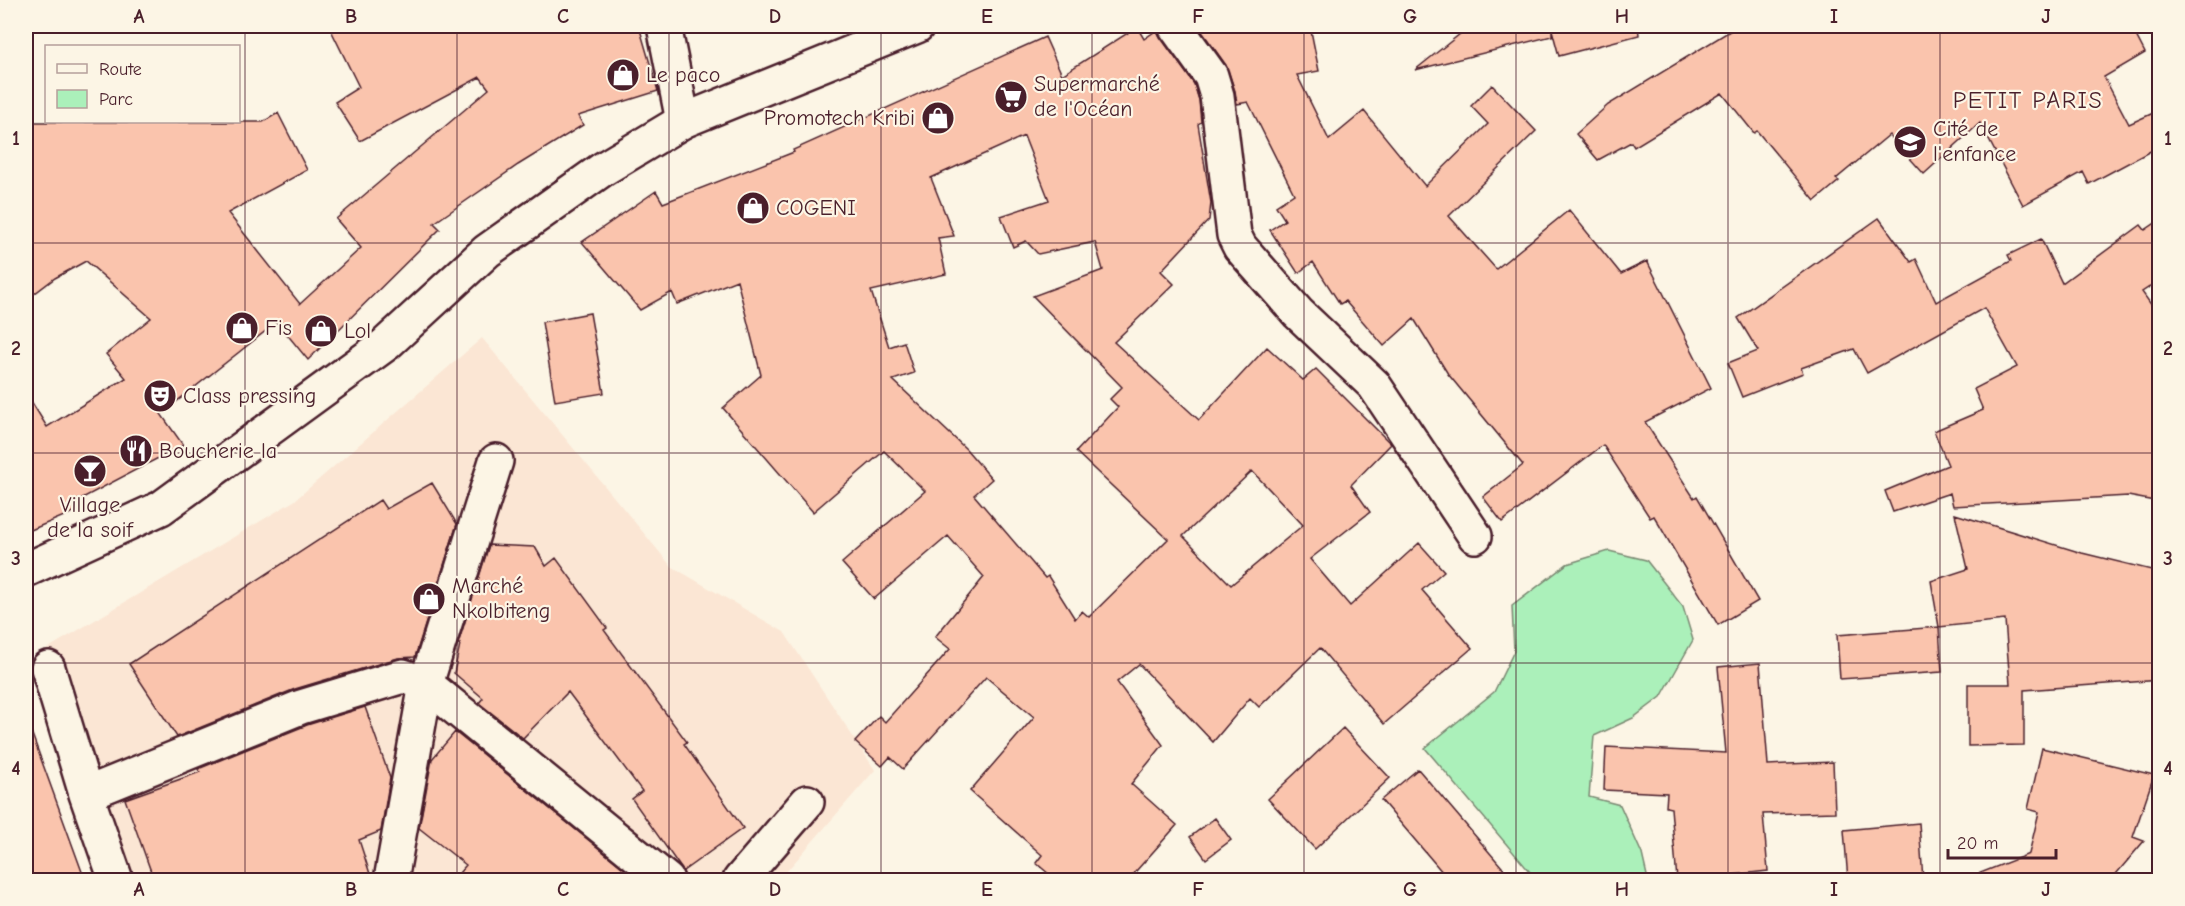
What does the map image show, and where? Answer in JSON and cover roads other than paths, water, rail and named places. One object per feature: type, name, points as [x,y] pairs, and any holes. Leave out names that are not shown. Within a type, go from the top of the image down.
[{"type":"main road","points":[[664,26],[683,122]]},
{"type":"main road","points":[[26,570],[160,508],[386,344],[487,251],[603,169],[683,122],[917,26]]},
{"type":"main road","points":[[1174,26],[1211,76],[1217,96],[1234,235],[1240,247],[1298,313],[1374,385],[1475,536]]},
{"type":"main road","points":[[390,880],[426,684],[496,461]]},
{"type":"main road","points":[[48,668],[86,794],[116,880]]},
{"type":"main road","points":[[86,794],[301,707],[403,676],[426,684],[667,880]]},
{"type":"main road","points":[[740,880],[807,802]]},
{"type":"place","name":"Le paco","points":[[623,75]]},
{"type":"place","name":"Supermarché de l'Océan","points":[[1011,97]]},
{"type":"place","name":"Promotech Kribi","points":[[938,118]]},
{"type":"place","name":"Cité de l'enfance","points":[[1910,142]]},
{"type":"place","name":"COGENI","points":[[753,208]]},
{"type":"place","name":"Fis","points":[[242,328]]},
{"type":"place","name":"Lol","points":[[321,331]]},
{"type":"place","name":"Class pressing","points":[[160,396]]},
{"type":"place","name":"Boucherie la","points":[[136,451]]},
{"type":"place","name":"Village de la soif","points":[[90,471]]},
{"type":"place","name":"Marché Nkolbiteng","points":[[429,599]]},
{"type":"district","name":"PETIT PARIS","points":[[2028,100]]}]
